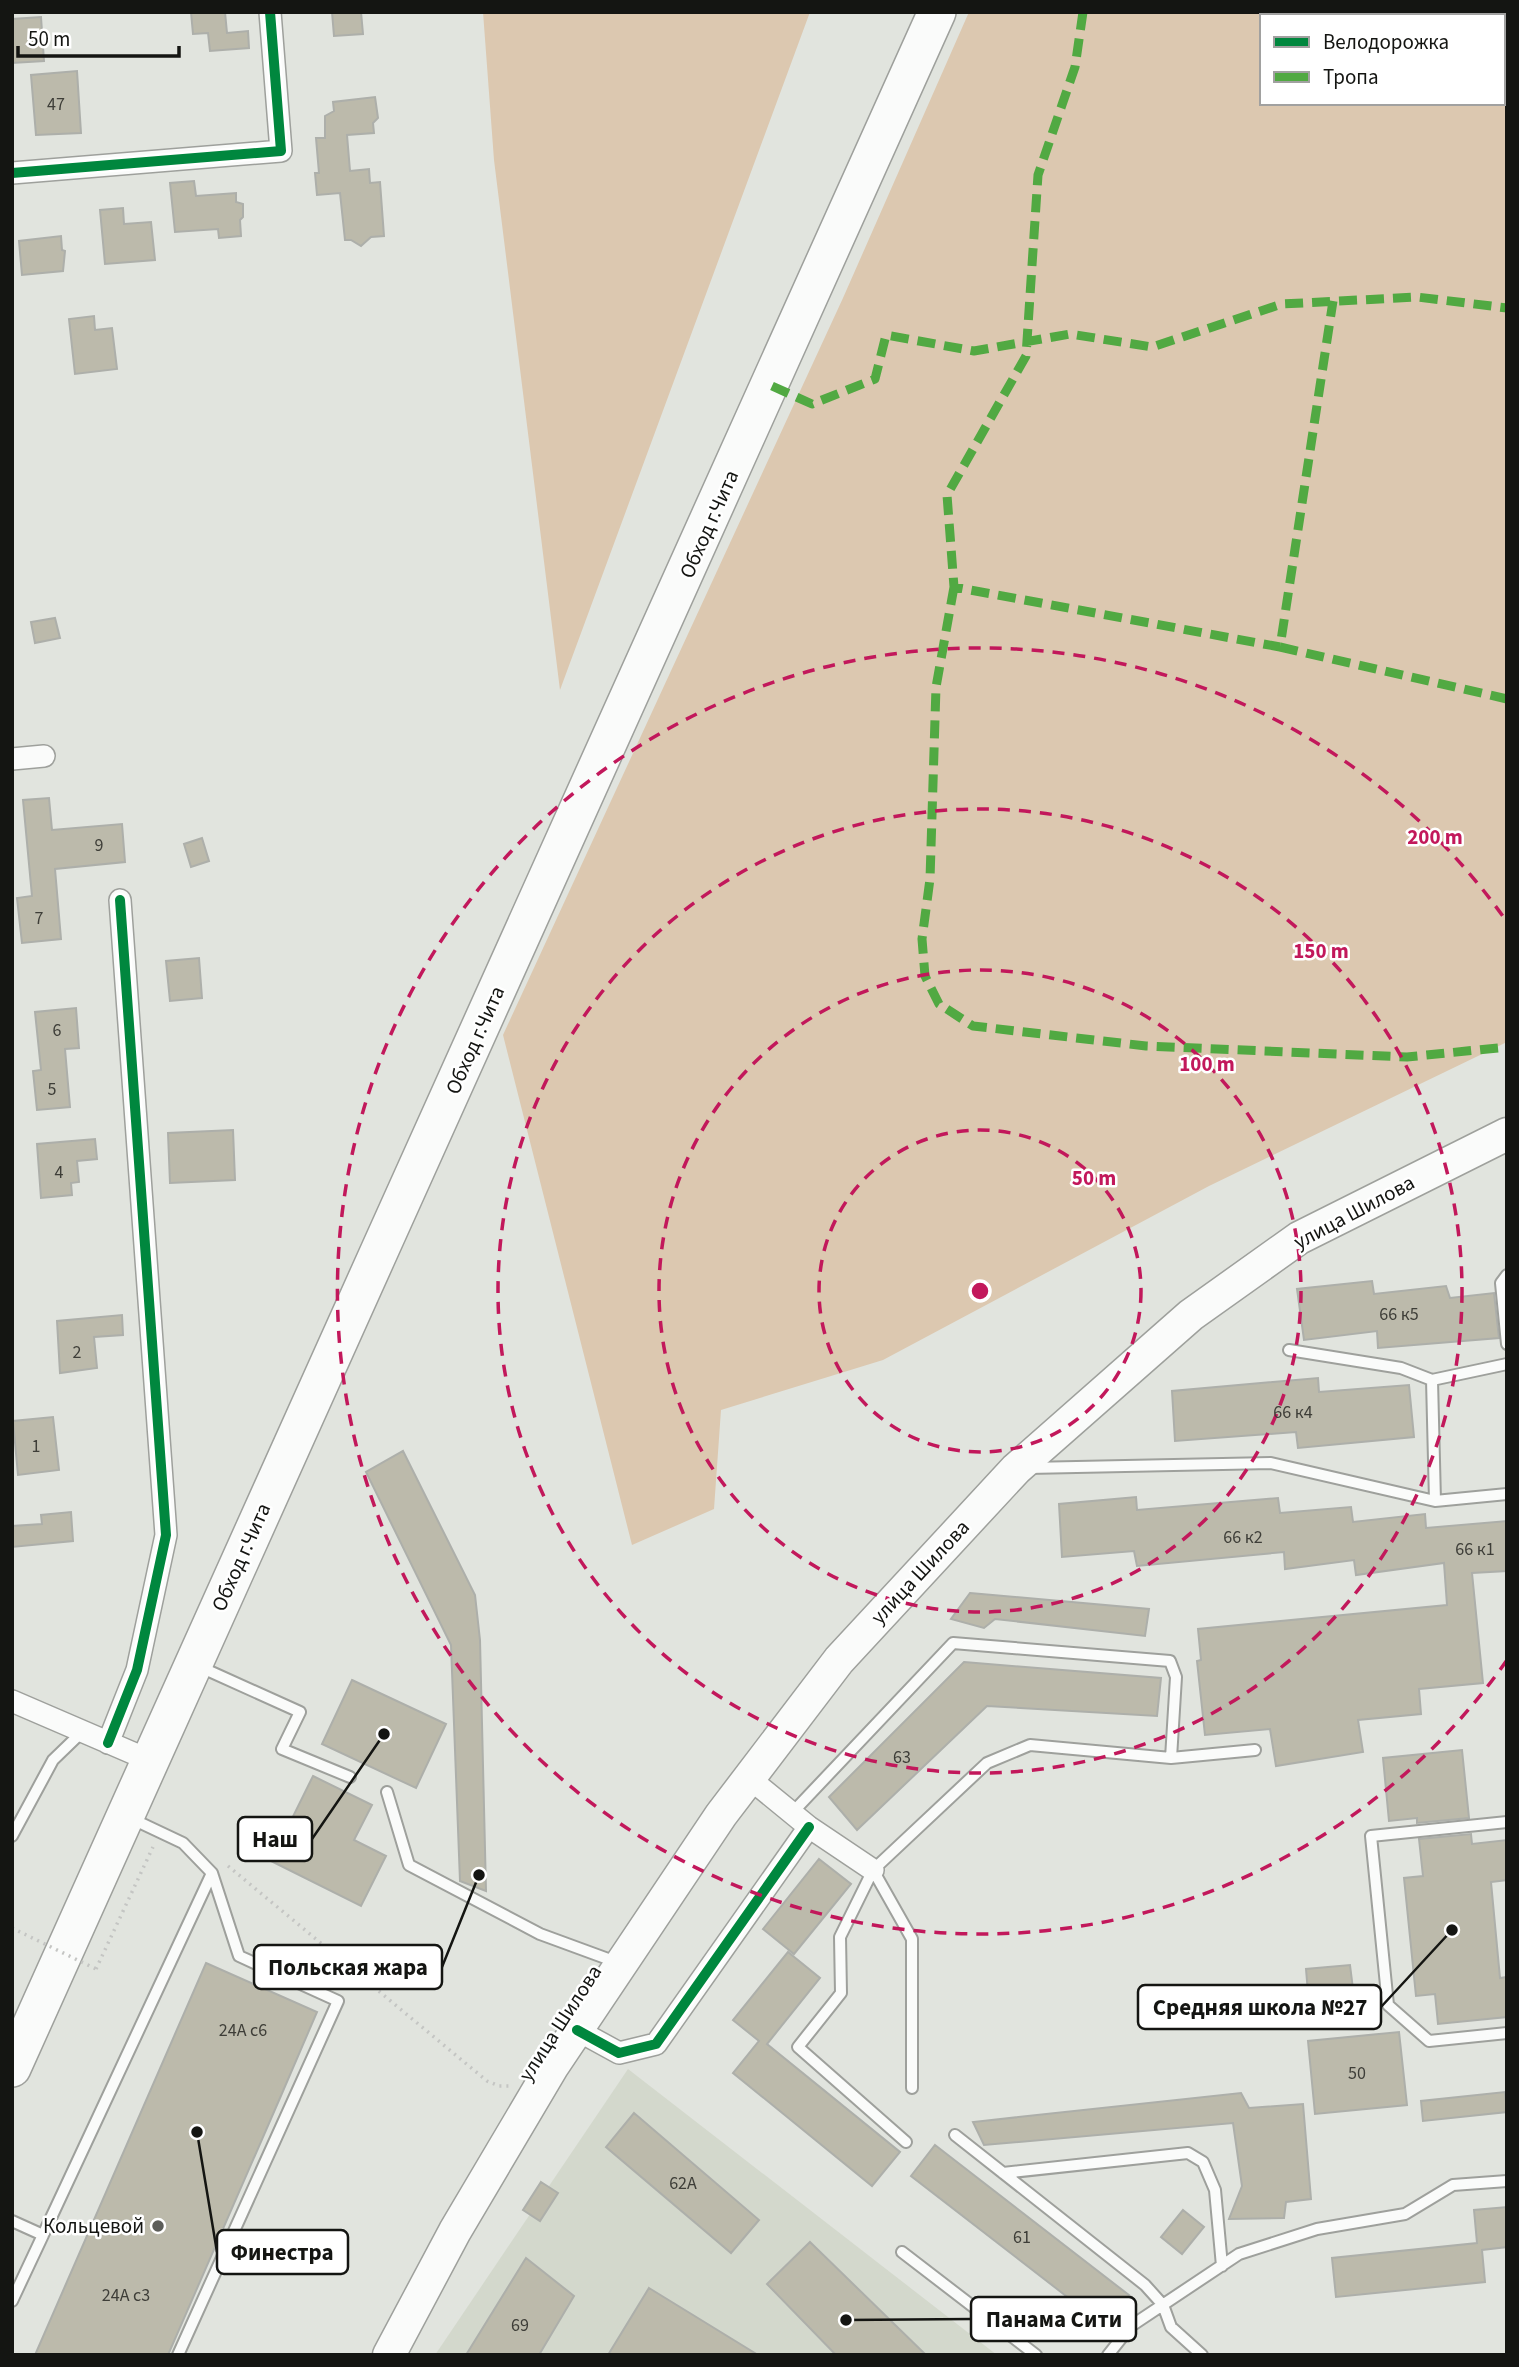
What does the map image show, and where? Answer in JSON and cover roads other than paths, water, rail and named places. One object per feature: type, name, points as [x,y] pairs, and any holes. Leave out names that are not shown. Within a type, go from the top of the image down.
[{"type":"highway","name":"Обход г.Чита","points":[[12,2068],[123,1815],[772,386],[937,12]]},
{"type":"main road","name":"улица Шилова","points":[[389,2355],[455,2231],[577,2029],[721,1815],[839,1660],[1016,1469],[1191,1315],[1299,1238],[1507,1134]]},
{"type":"street","points":[[12,173],[281,152],[270,12]]},
{"type":"street","points":[[12,759],[44,756]]},
{"type":"street","points":[[108,1742],[137,1670],[166,1535],[120,900]]},
{"type":"street","points":[[12,1700],[149,1759]]},
{"type":"street","points":[[749,1778],[801,1820],[873,1870]]},
{"type":"street","points":[[577,2029],[619,2053],[656,2044],[801,1820]]},
{"type":"lane","points":[[1507,1275],[1501,1283],[1507,1344]]},
{"type":"lane","points":[[1290,1350],[1401,1368],[1432,1380],[1507,1364]]},
{"type":"lane","points":[[1432,1380],[1435,1501]]},
{"type":"lane","points":[[1016,1469],[1271,1463],[1435,1501],[1507,1494]]},
{"type":"lane","points":[[801,1820],[953,1643],[1170,1661],[1176,1677],[1171,1758]]},
{"type":"lane","points":[[193,1663],[300,1712],[282,1749],[350,1777]]},
{"type":"lane","points":[[12,1836],[53,1760],[82,1732]]},
{"type":"lane","points":[[906,2142],[798,2047],[841,1993],[840,1937],[873,1870],[987,1763],[1030,1745],[1171,1758],[1255,1750]]},
{"type":"lane","points":[[387,1792],[409,1865],[540,1934],[621,1964]]},
{"type":"lane","points":[[123,1815],[183,1843],[212,1872],[239,1956],[338,2001],[178,2355]]},
{"type":"lane","points":[[1507,1822],[1371,1836],[1388,2005],[1429,2041],[1507,2033]]},
{"type":"lane","points":[[873,1870],[912,1939],[912,2088]]},
{"type":"lane","points":[[12,2301],[212,1872]]},
{"type":"lane","points":[[955,2135],[1145,2285],[1163,2305],[1171,2327],[1202,2355]]},
{"type":"lane","points":[[1003,2173],[1188,2153],[1203,2162],[1215,2190],[1222,2266]]},
{"type":"lane","points":[[1108,2355],[1131,2326],[1239,2254],[1317,2229],[1405,2214],[1453,2185],[1507,2180]]},
{"type":"lane","points":[[12,2221],[43,2235]]},
{"type":"lane","points":[[902,2252],[1036,2355]]},
{"type":"place","name":"Наш","points":[[384,1734]]},
{"type":"place","name":"Польская жара","points":[[479,1875]]},
{"type":"place","name":"Средняя школа №27","points":[[1452,1930]]},
{"type":"place","name":"Финестра","points":[[197,2132]]},
{"type":"place","name":"Кольцевой","points":[[158,2226]]},
{"type":"place","name":"Панама Сити","points":[[846,2320]]}]
